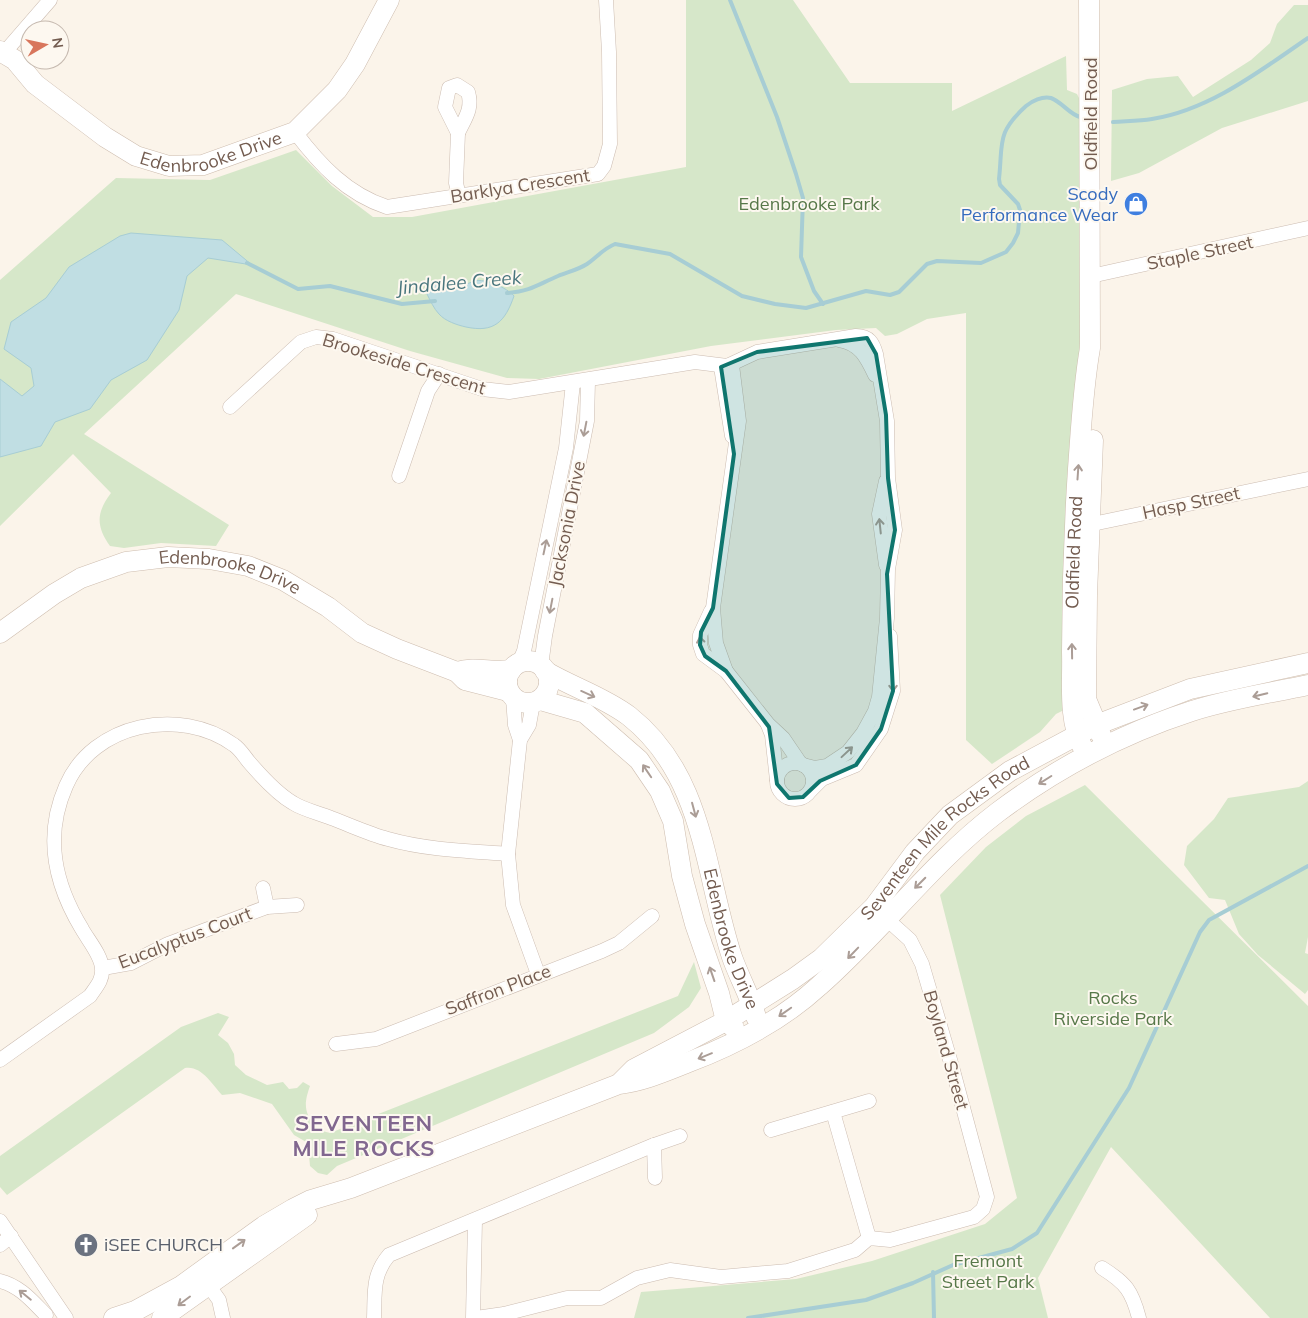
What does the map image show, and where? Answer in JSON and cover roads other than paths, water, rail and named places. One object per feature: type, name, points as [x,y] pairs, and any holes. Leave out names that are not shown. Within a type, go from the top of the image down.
[{"type":"street","points":[[2,52],[50,0]]},
{"type":"street","name":"Edenbrooke Drive","points":[[2,52],[15,60],[35,84],[105,138],[136,156],[169,166],[203,165],[295,132],[337,90],[355,64],[389,0]]},
{"type":"street","name":"Barklya Crescent","points":[[295,132],[333,176],[359,195],[387,207],[405,206],[598,174],[604,166],[610,144],[609,52],[606,0]]},
{"type":"street","name":"Oldfield Road","points":[[1087,754],[1077,735],[1073,713],[1072,630],[1095,380],[1090,348],[1089,0]]},
{"type":"street","points":[[458,134],[456,183],[459,196]]},
{"type":"street","name":"Staple Street","points":[[1091,276],[1308,228]]},
{"type":"street","points":[[777,780],[784,766],[792,763],[802,764],[815,768],[834,763],[848,752],[861,737],[878,702],[887,618],[887,574],[896,530],[888,473],[888,428],[876,354],[870,341],[859,336],[757,352],[727,366],[740,416],[713,608],[716,643],[726,671],[768,724],[783,738],[792,755],[802,764],[812,776],[811,790]]},
{"type":"street","name":"Brookeside Crescent","points":[[230,407],[301,342],[316,337],[333,339],[494,391],[514,392],[573,384],[695,362],[727,366]]},
{"type":"street","points":[[399,476],[428,391],[439,374]]},
{"type":"street","name":"Jacksonia Drive","points":[[543,669],[545,636],[587,420],[588,380]]},
{"type":"street","name":"Jacksonia Drive","points":[[515,666],[524,651],[566,448],[573,384]]},
{"type":"street","name":"Hasp Street","points":[[1083,526],[1308,479]]},
{"type":"street","name":"Oldfield Road","points":[[1083,526],[1087,596],[1086,699],[1106,744]]},
{"type":"street","name":"Edenbrooke Drive","points":[[0,633],[54,594],[81,578],[126,562],[168,557],[210,559],[248,566],[283,580],[328,607],[362,633],[397,650],[457,672],[466,680],[511,694]]},
{"type":"street","points":[[768,724],[773,739],[777,780],[780,790],[789,798],[800,798],[822,779],[856,765],[884,723],[893,691],[891,641],[887,618]]},
{"type":"street","points":[[520,740],[529,725],[537,701],[547,690],[549,683],[543,669],[531,662],[515,666],[507,680],[515,725],[520,740],[508,854],[513,905],[538,974]]},
{"type":"street","name":"Seventeen Mile Rocks Road","points":[[114,1318],[203,1278],[351,1188],[619,1084],[638,1082],[707,1056],[749,1035],[786,1012],[819,986],[880,913],[915,852],[950,815],[1010,771],[1096,725],[1190,690],[1308,663]]},
{"type":"street","name":"Edenbrooke Drive","points":[[457,672],[469,668],[496,672],[515,666]]},
{"type":"street","name":"Edenbrooke Drive","points":[[537,701],[585,713],[639,760],[660,791],[673,821],[684,885],[726,1021],[735,1029],[749,1035],[756,1018],[732,957],[692,803],[677,772],[654,741],[629,716],[543,669]]},
{"type":"street","name":"Seventeen Mile Rocks Road","points":[[619,1084],[634,1069],[726,1021],[793,979],[880,913],[997,813],[1087,754],[1106,744],[1194,710],[1308,685]]},
{"type":"street","points":[[511,694],[526,704],[537,701]]},
{"type":"street","points":[[0,1060],[90,996],[100,983],[103,968],[68,902],[57,872],[54,832],[56,807],[70,775],[102,742],[120,732],[149,725],[177,724],[203,730],[234,745],[264,779],[292,803],[388,839],[434,848],[508,854]]},
{"type":"street","name":"Eucalyptus Court","points":[[263,888],[266,907]]},
{"type":"street","name":"Eucalyptus Court","points":[[103,968],[131,963],[168,944],[266,907],[297,905]]},
{"type":"street","name":"Boyland Street","points":[[869,1238],[890,1240],[974,1217],[983,1209],[987,1196],[922,964],[910,940],[880,913]]},
{"type":"street","name":"Saffron Place","points":[[336,1044],[376,1039],[538,974],[619,944],[652,916]]},
{"type":"street","points":[[771,1130],[870,1101]]},
{"type":"street","points":[[474,1220],[475,1318],[504,1314],[567,1298],[601,1298],[637,1278],[670,1270],[722,1277],[788,1271],[855,1250],[869,1238],[832,1112]]},
{"type":"street","points":[[374,1318],[376,1277],[379,1266],[389,1255],[654,1145],[680,1136]]},
{"type":"street","points":[[654,1145],[655,1178]]},
{"type":"street","points":[[0,1221],[5,1241],[66,1318]]},
{"type":"street","points":[[1102,1268],[1121,1280],[1129,1290],[1133,1296],[1139,1318]]},
{"type":"street","points":[[203,1278],[219,1300],[223,1318]]},
{"type":"street","name":"Seventeen Mile Rocks Road","points":[[162,1318],[203,1278]]},
{"type":"street","points":[[0,1281],[11,1284],[28,1296],[47,1317]]},
{"type":"street","points":[[43,1287],[47,1317]]},
{"type":"water","points":[[131,233],[222,240],[252,265],[208,258],[187,276],[179,310],[147,360],[111,380],[90,409],[55,422],[41,446],[0,457],[0,379],[22,396],[34,386],[31,368],[4,349],[11,322],[46,298],[69,267],[120,236]]},
{"type":"water","points":[[443,281],[451,291],[474,281],[490,282],[514,296],[507,313],[497,324],[484,328],[466,327],[444,319],[435,310],[429,299],[427,294],[435,283]]},
{"type":"waterway","points":[[730,0],[777,117],[796,174],[803,198],[801,257],[814,291],[823,304]]},
{"type":"waterway","name":"Jindalee Creek","points":[[1113,122],[1152,119],[1194,107],[1234,87],[1308,38]]},
{"type":"waterway","name":"Jindalee Creek","points":[[507,293],[528,289],[580,268],[615,244],[670,254],[742,296],[775,304],[806,308],[866,291],[890,295],[899,292],[927,264],[937,261],[981,263],[1006,252],[1018,233],[1020,210],[1018,204],[1000,185],[1001,147],[1005,131],[1016,115],[1026,106],[1041,98],[1051,98],[1080,117]]},
{"type":"waterway","name":"Jindalee Creek","points":[[247,263],[298,289],[330,286],[402,304],[435,301]]},
{"type":"waterway","points":[[748,1318],[866,1300],[913,1283],[953,1265],[1012,1249],[1037,1233],[1129,1088],[1200,932],[1209,920],[1308,866]]},
{"type":"waterway","points":[[933,1272],[934,1318]]},
{"type":"place","name":"Scody Performance Wear","points":[[1136,204]]},
{"type":"place","name":"iSEE CHURCH","points":[[86,1245]]},
{"type":"district","name":"SEVENTEEN MILE ROCKS","points":[[364,1136]]},
{"type":"park label","name":"Edenbrooke Park","points":[[809,204]]},
{"type":"park label","name":"Rocks Riverside Park","points":[[1113,1008]]},
{"type":"park label","name":"Fremont Street Park","points":[[988,1271]]}]
